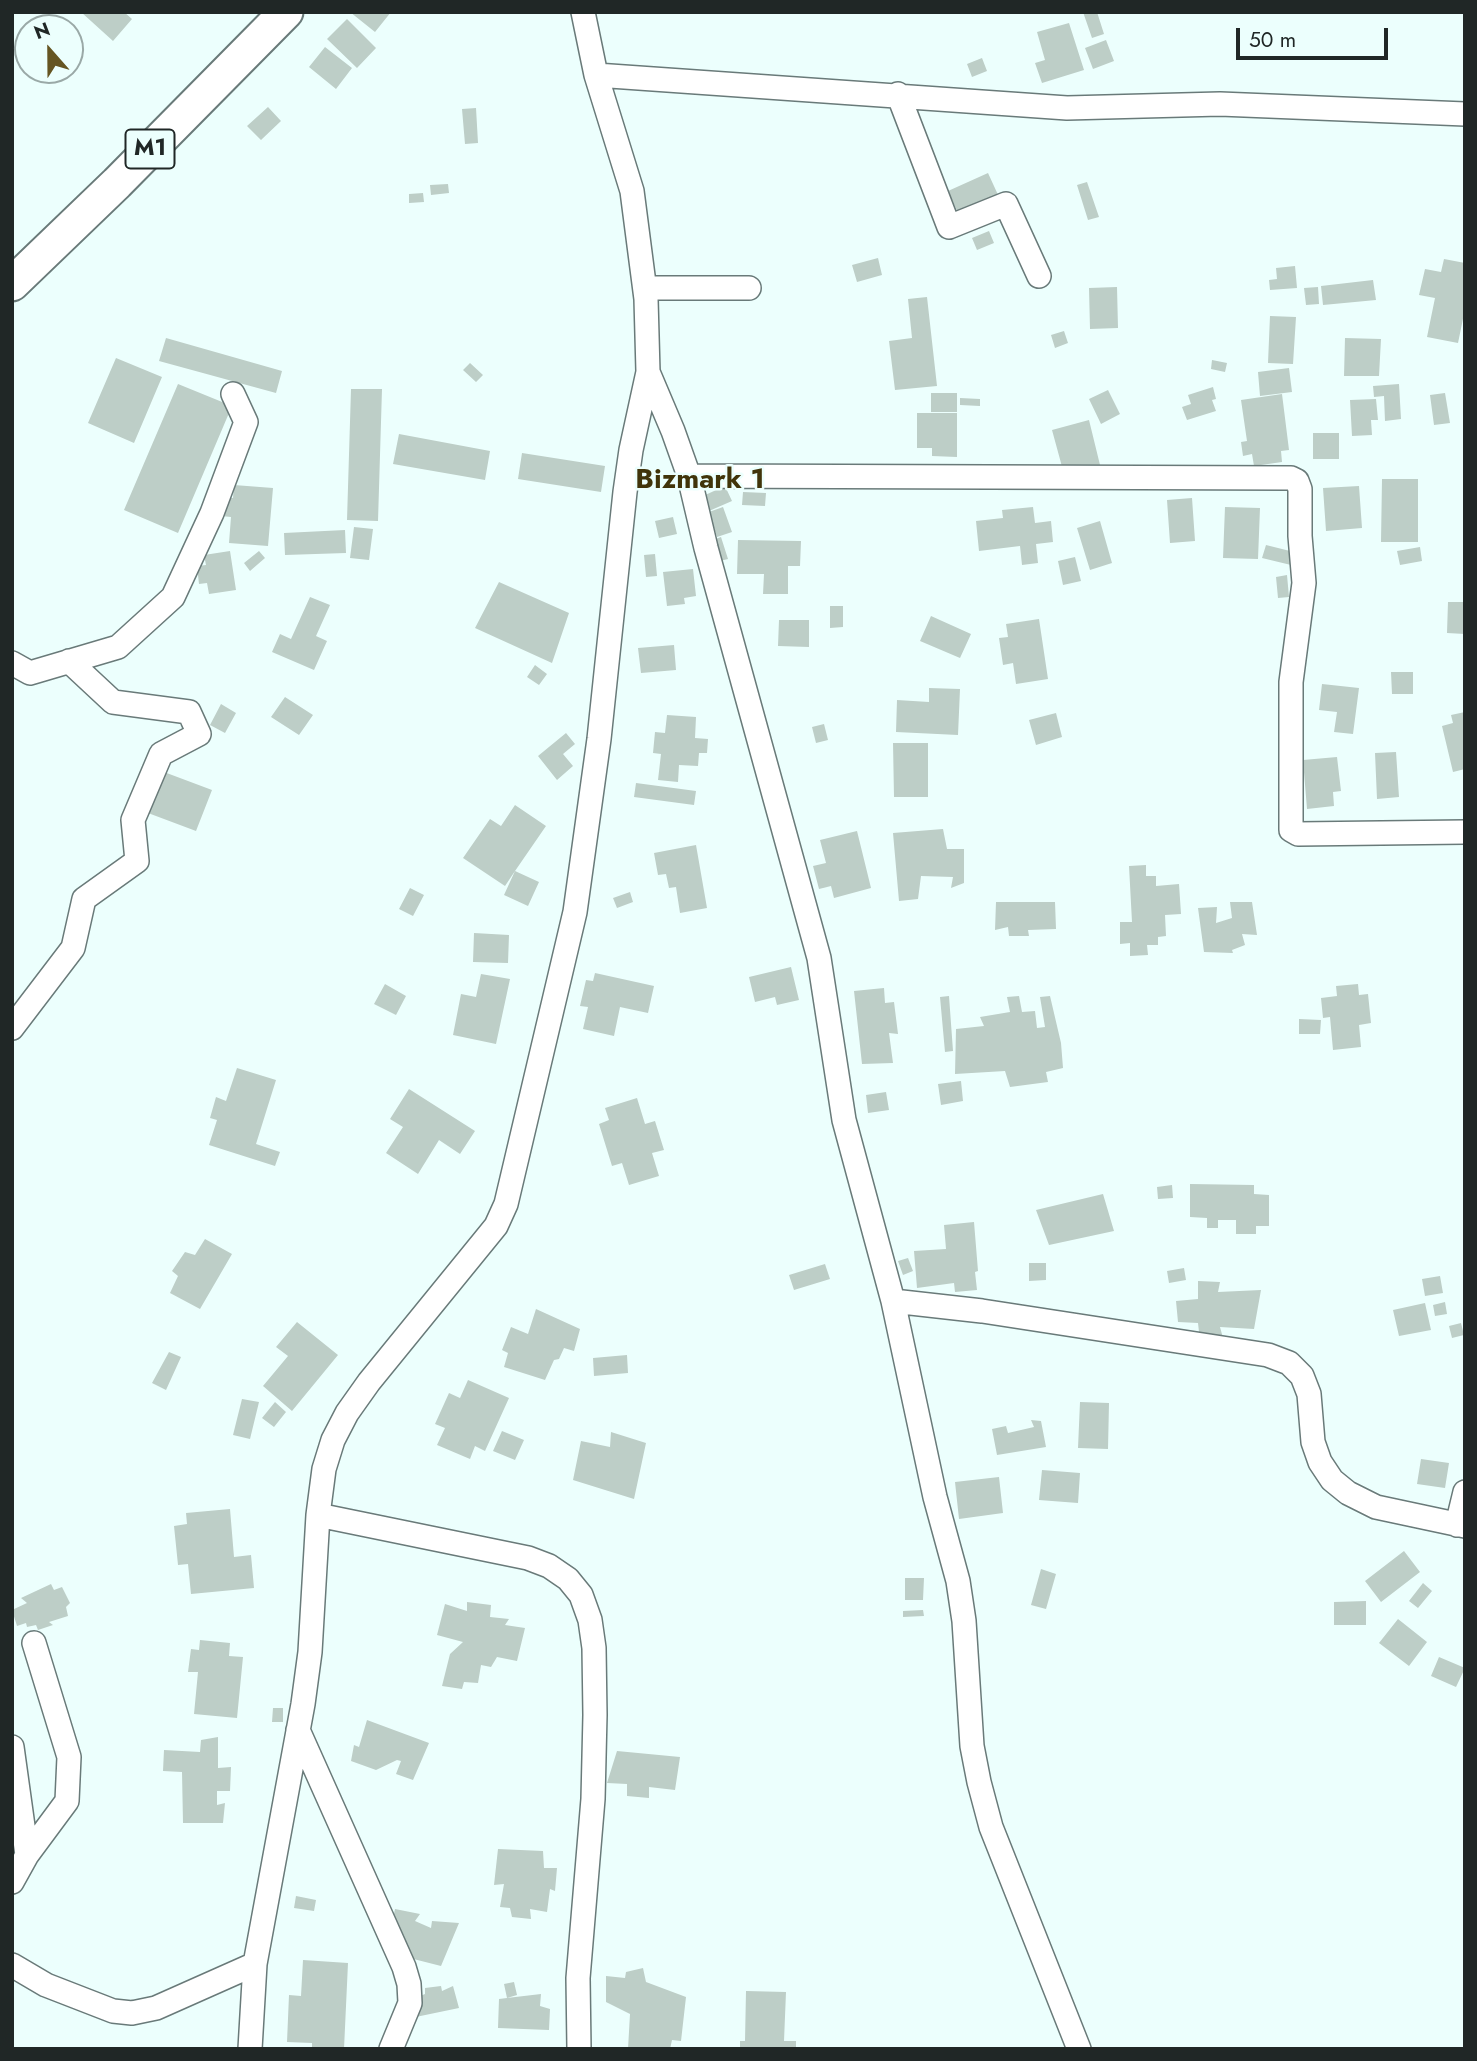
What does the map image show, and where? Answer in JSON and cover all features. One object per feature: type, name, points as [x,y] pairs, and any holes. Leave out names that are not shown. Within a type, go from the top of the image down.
[{"type":"highway","name":"M1","points":[[12,284],[117,183],[286,12]]},
{"type":"street","points":[[250,2049],[255,1964],[310,1652],[318,1515],[324,1469],[333,1440],[347,1413],[369,1382],[496,1226],[506,1204],[575,912],[600,739],[625,492],[631,450],[649,372],[645,288],[632,191],[596,75],[583,12]]},
{"type":"street","points":[[596,75],[898,94],[1067,108],[1220,104],[1465,114]]},
{"type":"street","points":[[898,94],[949,227],[1006,204],[1039,275]]},
{"type":"street","points":[[645,288],[749,288]]},
{"type":"street","points":[[649,372],[689,476],[706,548],[819,958],[844,1120],[892,1301],[935,1497],[958,1581],[964,1621],[972,1746],[979,1783],[996,1838],[1079,2049]]},
{"type":"street","points":[[12,663],[30,673],[118,647],[173,597],[212,513],[246,422],[233,394]]},
{"type":"street","points":[[689,476],[1291,478],[1297,481],[1300,489],[1304,583],[1291,682],[1292,830],[1298,834],[1465,832]]},
{"type":"street","points":[[12,1028],[73,948],[84,899],[137,861],[133,820],[161,754],[199,734],[189,712],[113,702],[69,661]]},
{"type":"street","points":[[892,1301],[982,1311],[1268,1355],[1289,1363],[1302,1376],[1309,1394],[1312,1442],[1320,1462],[1332,1480],[1348,1493],[1376,1507],[1461,1526],[1465,1492]]},
{"type":"street","points":[[318,1515],[528,1558],[549,1566],[568,1579],[581,1595],[590,1620],[594,1648],[596,1715],[593,1799],[578,1978],[579,2049]]},
{"type":"street","points":[[12,1882],[27,1854],[67,1801],[69,1757],[34,1643]]},
{"type":"street","points":[[298,1730],[410,1984],[410,2003],[391,2049]]},
{"type":"street","points":[[12,1748],[27,1854]]},
{"type":"street","points":[[12,1965],[46,1985],[113,2011],[132,2013],[156,2008],[255,1964]]},
{"type":"building","points":[[81,12],[124,12],[132,19],[113,41]]},
{"type":"building","points":[[350,12],[391,12],[375,32]]},
{"type":"building","points":[[1083,12],[1097,12],[1104,34],[1092,38]]},
{"type":"building","points":[[347,19],[376,48],[357,68],[327,39]]},
{"type":"building","points":[[1069,23],[1084,70],[1042,83],[1035,63],[1045,60],[1037,32]]},
{"type":"building","points":[[1106,40],[1114,61],[1093,69],[1085,48]]},
{"type":"building","points":[[325,47],[352,68],[336,89],[309,67]]},
{"type":"building","points":[[982,58],[987,71],[972,77],[967,64]]},
{"type":"building","points":[[268,107],[281,121],[261,140],[247,126]]},
{"type":"building","points":[[476,108],[478,143],[465,144],[462,109]]},
{"type":"building","points":[[988,173],[999,197],[959,215],[948,191]]},
{"type":"building","points":[[1087,182],[1099,217],[1088,220],[1077,185]]},
{"type":"building","points":[[448,184],[449,193],[431,195],[430,185]]},
{"type":"building","points":[[423,193],[424,202],[409,203],[409,194]]},
{"type":"building","points":[[989,231],[994,243],[977,250],[972,238]]},
{"type":"building","points":[[878,258],[882,275],[857,282],[852,265]]},
{"type":"building","points":[[1444,259],[1465,263],[1465,309],[1458,343],[1427,337],[1435,298],[1419,295],[1425,269],[1441,272]]},
{"type":"building","points":[[1295,266],[1297,288],[1270,290],[1269,280],[1277,279],[1276,268]]},
{"type":"building","points":[[1373,280],[1376,300],[1323,305],[1321,286]]},
{"type":"building","points":[[1117,287],[1118,328],[1090,329],[1089,288]]},
{"type":"building","points":[[1318,287],[1319,304],[1306,305],[1304,288]]},
{"type":"building","points":[[927,297],[937,386],[895,390],[889,341],[912,338],[908,299]]},
{"type":"building","points":[[1270,316],[1296,317],[1293,364],[1268,363]]},
{"type":"building","points":[[1064,331],[1068,343],[1055,348],[1051,335]]},
{"type":"building","points":[[166,338],[282,371],[276,393],[159,361]]},
{"type":"building","points":[[1345,338],[1381,339],[1379,376],[1344,376]]},
{"type":"building","points":[[116,358],[162,377],[134,443],[88,423]]},
{"type":"building","points":[[1212,360],[1227,363],[1225,372],[1211,369]]},
{"type":"building","points":[[470,363],[483,375],[476,382],[463,370]]},
{"type":"building","points":[[1289,368],[1292,392],[1260,396],[1258,372]]},
{"type":"building","points":[[178,384],[232,406],[178,533],[124,510]]},
{"type":"building","points":[[1399,384],[1401,419],[1385,421],[1384,396],[1374,397],[1373,386]]},
{"type":"building","points":[[1213,387],[1216,399],[1212,400],[1216,411],[1187,420],[1182,407],[1191,404],[1188,395]]},
{"type":"building","points":[[351,389],[382,389],[378,521],[347,520]]},
{"type":"building","points":[[1108,390],[1120,414],[1101,424],[1089,399]]},
{"type":"building","points":[[931,393],[957,393],[957,412],[931,412]]},
{"type":"building","points":[[1445,393],[1450,423],[1434,425],[1430,395]]},
{"type":"building","points":[[1282,394],[1289,450],[1281,451],[1282,462],[1254,466],[1252,454],[1243,456],[1241,442],[1247,441],[1241,400]]},
{"type":"building","points":[[960,398],[980,399],[980,406],[960,405]]},
{"type":"building","points":[[1376,399],[1378,420],[1371,420],[1372,435],[1352,436],[1350,400]]},
{"type":"building","points":[[917,413],[957,413],[957,457],[932,456],[932,448],[917,448]]},
{"type":"building","points":[[1089,420],[1100,465],[1064,474],[1052,430]]},
{"type":"building","points":[[1313,433],[1339,433],[1339,459],[1313,459]]},
{"type":"building","points":[[399,434],[490,451],[485,480],[393,464]]},
{"type":"building","points":[[522,453],[605,466],[601,492],[518,479]]},
{"type":"building","points":[[1382,479],[1418,479],[1418,542],[1381,542]]},
{"type":"building","points":[[234,485],[273,488],[268,546],[229,543],[231,517],[221,516],[222,497],[233,498]]},
{"type":"building","points":[[725,486],[732,501],[709,511],[703,496]]},
{"type":"building","points":[[1359,486],[1362,528],[1326,531],[1323,488]]},
{"type":"building","points":[[743,492],[766,493],[765,506],[742,505]]},
{"type":"building","points":[[1192,498],[1195,541],[1170,543],[1167,500]]},
{"type":"building","points":[[723,507],[732,532],[717,537],[709,512]]},
{"type":"building","points":[[1033,507],[1035,523],[1051,521],[1053,542],[1036,544],[1038,563],[1022,565],[1020,546],[979,551],[976,521],[1003,518],[1002,510]]},
{"type":"building","points":[[1225,507],[1260,508],[1258,559],[1223,558]]},
{"type":"building","points":[[673,517],[677,534],[659,538],[655,521]]},
{"type":"building","points":[[1100,521],[1112,563],[1090,570],[1077,528]]},
{"type":"building","points":[[354,527],[373,529],[369,560],[350,558]]},
{"type":"building","points":[[345,530],[346,553],[285,555],[284,533]]},
{"type":"building","points":[[721,537],[728,559],[720,561],[713,540]]},
{"type":"building","points":[[738,540],[801,541],[800,566],[788,566],[788,594],[763,594],[764,574],[737,574]]},
{"type":"building","points":[[1266,545],[1294,552],[1291,565],[1262,558]]},
{"type":"building","points":[[1420,547],[1422,561],[1400,565],[1397,551]]},
{"type":"building","points":[[230,551],[236,590],[209,594],[207,583],[199,584],[197,566],[206,565],[204,555]]},
{"type":"building","points":[[259,551],[265,558],[250,571],[244,563]]},
{"type":"building","points":[[655,554],[657,576],[646,577],[644,555]]},
{"type":"building","points":[[1075,557],[1081,581],[1063,585],[1058,561]]},
{"type":"building","points":[[693,569],[696,596],[684,598],[685,604],[667,606],[663,572]]},
{"type":"building","points":[[1287,575],[1289,597],[1278,598],[1276,577]]},
{"type":"building","points":[[499,582],[569,613],[552,663],[475,628]]},
{"type":"building","points":[[310,597],[330,605],[316,636],[327,641],[314,670],[272,652],[280,634],[291,639]]},
{"type":"building","points":[[1448,602],[1465,602],[1465,634],[1447,633]]},
{"type":"building","points":[[830,606],[843,606],[843,627],[830,628]]},
{"type":"building","points":[[931,616],[971,634],[960,658],[920,641]]},
{"type":"building","points":[[1039,619],[1048,679],[1016,684],[1013,663],[1003,665],[999,638],[1008,637],[1006,624]]},
{"type":"building","points":[[779,620],[809,620],[809,647],[778,646]]},
{"type":"building","points":[[674,645],[676,670],[641,673],[638,648]]},
{"type":"building","points":[[535,665],[547,674],[539,685],[527,677]]},
{"type":"building","points":[[1391,672],[1413,672],[1413,694],[1392,694]]},
{"type":"building","points":[[1322,684],[1359,688],[1353,734],[1334,732],[1337,712],[1319,710]]},
{"type":"building","points":[[929,688],[960,689],[958,735],[896,732],[897,700],[929,702]]},
{"type":"building","points":[[285,697],[313,715],[299,735],[271,717]]},
{"type":"building","points":[[221,704],[236,713],[225,733],[210,725]]},
{"type":"building","points":[[1465,712],[1465,769],[1453,772],[1442,726],[1453,723],[1451,715]]},
{"type":"building","points":[[1056,713],[1062,737],[1036,745],[1029,720]]},
{"type":"building","points":[[667,715],[696,717],[695,738],[708,739],[707,753],[699,753],[698,766],[679,765],[678,782],[658,780],[661,754],[653,753],[655,732],[665,733]]},
{"type":"building","points":[[824,724],[828,740],[816,743],[812,727]]},
{"type":"building","points":[[566,733],[575,744],[563,754],[573,766],[557,780],[538,756]]},
{"type":"building","points":[[893,743],[928,743],[928,797],[894,797]]},
{"type":"building","points":[[1396,752],[1399,797],[1377,799],[1375,753]]},
{"type":"building","points":[[1337,757],[1341,791],[1333,792],[1334,806],[1307,809],[1303,760]]},
{"type":"building","points":[[164,772],[212,790],[196,831],[148,813]]},
{"type":"building","points":[[636,783],[696,791],[694,805],[634,797]]},
{"type":"building","points":[[515,805],[546,826],[505,886],[463,858],[490,819],[501,826]]},
{"type":"building","points":[[943,829],[947,849],[964,849],[964,883],[951,888],[953,877],[921,876],[918,899],[899,901],[893,833]]},
{"type":"building","points":[[857,831],[871,888],[834,898],[831,886],[819,889],[813,866],[826,863],[820,840]]},
{"type":"building","points":[[696,845],[707,908],[680,913],[676,887],[669,888],[666,874],[658,875],[654,853]]},
{"type":"building","points":[[1146,865],[1146,876],[1156,876],[1156,886],[1179,884],[1181,914],[1165,915],[1166,936],[1158,937],[1158,945],[1147,945],[1148,955],[1130,956],[1130,943],[1120,944],[1120,922],[1132,922],[1129,866]]},
{"type":"building","points":[[515,871],[539,882],[528,906],[504,895]]},
{"type":"building","points":[[410,888],[424,895],[413,916],[399,909]]},
{"type":"building","points":[[630,892],[633,902],[617,908],[613,898]]},
{"type":"building","points":[[996,902],[1055,902],[1056,929],[1028,930],[1029,936],[1009,936],[1008,927],[995,930]]},
{"type":"building","points":[[1230,902],[1252,902],[1257,935],[1242,934],[1245,945],[1232,950],[1233,953],[1204,952],[1198,908],[1217,907],[1216,923],[1232,918]]},
{"type":"building","points":[[474,933],[509,935],[508,963],[473,962]]},
{"type":"building","points":[[791,967],[799,1000],[777,1005],[775,997],[755,1002],[749,977]]},
{"type":"building","points":[[595,973],[654,986],[648,1013],[620,1007],[614,1036],[583,1029],[588,1007],[580,1006],[586,980],[593,981]]},
{"type":"building","points":[[481,974],[510,979],[496,1044],[453,1035],[461,994],[476,997]]},
{"type":"building","points":[[385,984],[406,996],[396,1015],[374,1004]]},
{"type":"building","points":[[1358,984],[1359,995],[1368,994],[1371,1023],[1359,1025],[1361,1047],[1333,1050],[1330,1017],[1323,1018],[1321,998],[1337,996],[1336,986]]},
{"type":"building","points":[[884,988],[885,1003],[894,1002],[898,1034],[889,1033],[893,1063],[862,1064],[854,991]]},
{"type":"building","points":[[949,996],[953,1051],[945,1052],[940,997]]},
{"type":"building","points":[[1019,996],[1022,1012],[1035,1011],[1037,1028],[1045,1027],[1040,997],[1050,996],[1061,1043],[1063,1068],[1046,1072],[1048,1082],[1010,1087],[1005,1071],[955,1074],[956,1029],[984,1026],[980,1017],[1010,1012],[1007,997]]},
{"type":"building","points":[[1299,1019],[1321,1020],[1320,1034],[1299,1034]]},
{"type":"building","points":[[237,1068],[276,1080],[256,1144],[280,1152],[275,1166],[209,1145],[217,1120],[210,1118],[216,1097],[226,1101]]},
{"type":"building","points":[[961,1081],[963,1101],[941,1105],[938,1084]]},
{"type":"building","points":[[409,1089],[475,1131],[460,1154],[439,1140],[418,1174],[386,1153],[403,1127],[390,1119]]},
{"type":"building","points":[[886,1092],[889,1110],[868,1113],[866,1095]]},
{"type":"building","points":[[637,1098],[645,1124],[655,1121],[664,1150],[652,1153],[659,1176],[629,1185],[622,1163],[612,1166],[599,1124],[609,1120],[605,1108]]},
{"type":"building","points":[[1190,1184],[1254,1185],[1254,1194],[1269,1195],[1269,1226],[1256,1226],[1256,1234],[1236,1234],[1236,1220],[1218,1220],[1218,1228],[1207,1228],[1207,1218],[1190,1217]]},
{"type":"building","points":[[1172,1185],[1173,1198],[1158,1199],[1157,1187]]},
{"type":"building","points":[[1103,1194],[1114,1231],[1049,1245],[1036,1210]]},
{"type":"building","points":[[974,1222],[977,1290],[955,1292],[954,1283],[917,1288],[914,1251],[946,1249],[944,1225]]},
{"type":"building","points":[[205,1239],[232,1254],[200,1309],[170,1293],[178,1276],[172,1271],[185,1252],[195,1255]]},
{"type":"building","points":[[908,1258],[913,1271],[903,1275],[898,1261]]},
{"type":"building","points":[[1029,1263],[1046,1263],[1046,1280],[1029,1281]]},
{"type":"building","points":[[825,1264],[830,1279],[794,1290],[789,1275]]},
{"type":"building","points":[[1184,1268],[1186,1280],[1169,1283],[1167,1271]]},
{"type":"building","points":[[1440,1276],[1443,1293],[1425,1296],[1422,1279]]},
{"type":"building","points":[[1198,1281],[1220,1282],[1218,1292],[1261,1290],[1254,1329],[1220,1327],[1223,1338],[1199,1332],[1198,1323],[1178,1322],[1176,1301],[1198,1299]]},
{"type":"building","points":[[1445,1302],[1447,1314],[1435,1316],[1433,1305]]},
{"type":"building","points":[[1425,1303],[1431,1330],[1399,1336],[1393,1310]]},
{"type":"building","points":[[536,1309],[580,1329],[574,1351],[564,1348],[559,1359],[554,1360],[545,1380],[504,1367],[508,1353],[502,1350],[511,1327],[528,1334]]},
{"type":"building","points":[[297,1322],[338,1355],[292,1411],[263,1386],[288,1356],[276,1347]]},
{"type":"building","points":[[1461,1323],[1464,1335],[1452,1338],[1449,1326]]},
{"type":"building","points":[[169,1352],[181,1357],[166,1390],[152,1383]]},
{"type":"building","points":[[627,1355],[628,1373],[594,1376],[593,1358]]},
{"type":"building","points":[[468,1380],[509,1398],[485,1451],[475,1446],[470,1459],[437,1445],[445,1428],[435,1424],[449,1393],[460,1398]]},
{"type":"building","points":[[242,1399],[259,1402],[250,1439],[233,1435]]},
{"type":"building","points":[[275,1402],[286,1412],[274,1427],[262,1418]]},
{"type":"building","points":[[1080,1402],[1109,1403],[1108,1449],[1078,1448]]},
{"type":"building","points":[[1031,1420],[1041,1421],[1046,1447],[997,1455],[992,1429],[1006,1426],[1008,1433],[1034,1427]]},
{"type":"building","points":[[502,1431],[524,1440],[515,1460],[493,1451]]},
{"type":"building","points":[[611,1432],[646,1443],[634,1499],[573,1480],[581,1441],[610,1447]]},
{"type":"building","points":[[1421,1459],[1449,1463],[1445,1488],[1417,1484]]},
{"type":"building","points":[[1042,1470],[1080,1473],[1078,1503],[1039,1500]]},
{"type":"building","points":[[999,1477],[1003,1513],[959,1519],[955,1482]]},
{"type":"building","points":[[230,1509],[234,1557],[251,1555],[254,1588],[191,1594],[188,1564],[178,1565],[174,1526],[187,1524],[186,1513]]},
{"type":"building","points":[[1404,1551],[1420,1572],[1381,1602],[1365,1581]]},
{"type":"building","points":[[1041,1569],[1056,1574],[1046,1609],[1031,1605]]},
{"type":"building","points":[[905,1578],[924,1578],[923,1600],[905,1600]]},
{"type":"building","points":[[1423,1583],[1432,1591],[1418,1608],[1409,1601]]},
{"type":"building","points":[[51,1584],[54,1590],[62,1587],[70,1603],[66,1607],[68,1616],[49,1622],[53,1625],[38,1630],[36,1625],[27,1627],[26,1623],[17,1626],[12,1610],[27,1603],[21,1598]]},
{"type":"building","points":[[1366,1601],[1366,1625],[1334,1625],[1334,1602]]},
{"type":"building","points":[[467,1602],[491,1605],[490,1617],[509,1619],[505,1625],[525,1628],[517,1661],[497,1657],[491,1667],[481,1665],[478,1683],[464,1682],[462,1689],[442,1686],[450,1654],[463,1642],[437,1635],[445,1604],[467,1611]]},
{"type":"building","points":[[923,1610],[924,1616],[903,1617],[903,1611]]},
{"type":"building","points":[[1398,1619],[1427,1642],[1409,1666],[1379,1643]]},
{"type":"building","points":[[200,1640],[230,1643],[229,1656],[243,1657],[237,1718],[194,1714],[198,1672],[188,1672],[191,1649],[199,1650]]},
{"type":"building","points":[[1439,1657],[1465,1668],[1456,1687],[1431,1676]]},
{"type":"building","points":[[273,1708],[283,1708],[283,1722],[272,1722]]},
{"type":"building","points":[[367,1720],[429,1743],[413,1780],[396,1774],[401,1761],[397,1760],[376,1770],[351,1761],[354,1745],[359,1747]]},
{"type":"building","points":[[218,1737],[218,1768],[231,1767],[230,1791],[217,1791],[217,1805],[225,1803],[223,1823],[183,1823],[182,1772],[163,1771],[164,1750],[200,1752],[201,1740]]},
{"type":"building","points":[[617,1751],[680,1757],[675,1790],[649,1787],[649,1798],[627,1796],[627,1784],[607,1783]]},
{"type":"building","points":[[498,1849],[543,1851],[544,1868],[557,1868],[555,1891],[550,1889],[547,1912],[530,1909],[531,1919],[512,1917],[510,1908],[500,1907],[504,1884],[494,1885]]},
{"type":"building","points":[[296,1896],[316,1900],[314,1911],[294,1908]]},
{"type":"building","points":[[395,1909],[420,1914],[415,1921],[431,1928],[432,1921],[459,1923],[441,1966],[386,1952]]},
{"type":"building","points":[[303,1960],[348,1963],[344,2049],[312,2049],[312,2043],[287,2042],[289,1995],[301,1996]]},
{"type":"building","points":[[643,1968],[646,1982],[686,1997],[681,2041],[672,2040],[670,2049],[628,2049],[630,2014],[606,2002],[606,1976],[625,1978],[626,1972]]},
{"type":"building","points":[[514,1982],[517,1995],[507,1998],[504,1984]]},
{"type":"building","points":[[441,1986],[442,1991],[453,1986],[459,2008],[406,2019],[403,2003],[425,1994],[425,1988]]},
{"type":"building","points":[[746,1991],[786,1992],[784,2041],[796,2041],[796,2049],[740,2049],[740,2041],[745,2041]]},
{"type":"building","points":[[541,1994],[540,2006],[550,2009],[549,2030],[498,2028],[499,1999]]},
{"type":"district","name":"Bizmark 1","points":[[700,481]]}]
